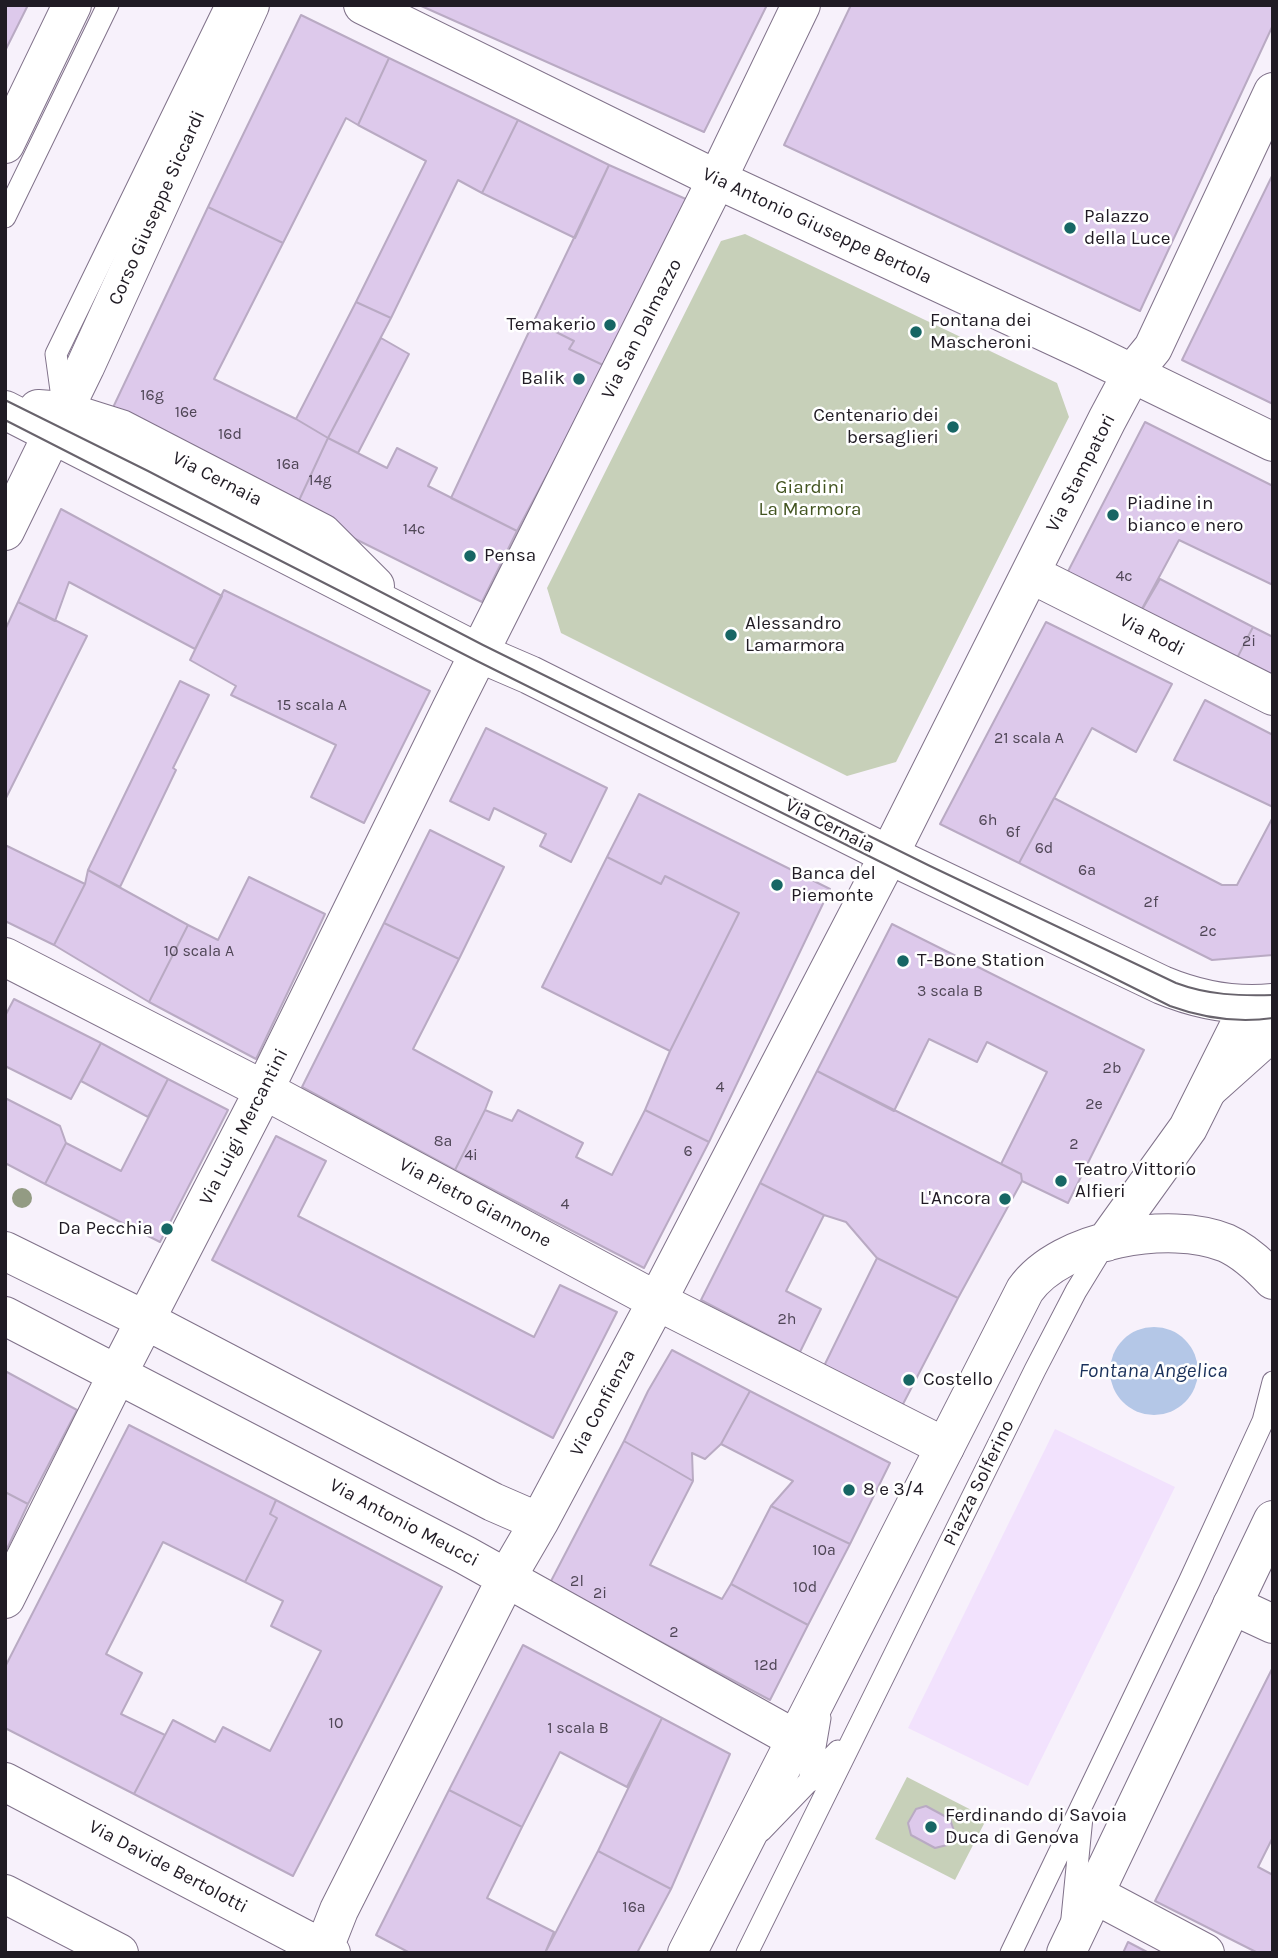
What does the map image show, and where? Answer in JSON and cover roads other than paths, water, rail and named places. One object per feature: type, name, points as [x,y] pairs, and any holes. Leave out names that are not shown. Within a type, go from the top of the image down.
[{"type":"street","points":[[5,144],[72,5]]},
{"type":"street","name":"Corso Giuseppe Siccardi","points":[[58,423],[250,5]]},
{"type":"street","name":"Via Antonio Giuseppe Bertola","points":[[363,5],[716,179],[1084,350],[1273,442]]},
{"type":"street","name":"Via San Dalmazzo","points":[[480,653],[801,5]]},
{"type":"street","name":"Via Stampatori","points":[[889,855],[1131,374],[1153,348],[1273,92]]},
{"type":"street","name":"Via Cernaia","points":[[5,409],[58,423],[480,653],[530,675],[889,855],[1172,990],[1192,998],[1267,1017]]},
{"type":"street","points":[[5,531],[58,423]]},
{"type":"street","name":"Via Rodi","points":[[1031,574],[1273,696]]},
{"type":"street","name":"Via Luigi Mercantini","points":[[5,1599],[264,1090],[480,653]]},
{"type":"street","name":"Via Confienza","points":[[326,1952],[339,1910],[506,1577],[539,1522],[657,1301],[889,855]]},
{"type":"street","name":"Via Pietro Giannone","points":[[5,957],[264,1090],[657,1301],[945,1447]]},
{"type":"street","name":"Piazza Solferino","points":[[1106,1242],[1188,1128],[1208,1089],[1267,1017]]},
{"type":"street","name":"Piazza Solferino","points":[[687,1953],[1033,1279],[1062,1258],[1084,1247],[1166,1234],[1208,1238],[1242,1252],[1273,1280]]},
{"type":"street","points":[[5,1251],[145,1320],[493,1502],[539,1522]]},
{"type":"street","name":"Via Antonio Meucci","points":[[5,1316],[506,1577],[797,1740]]},
{"type":"street","points":[[1068,1949],[1273,1520]]},
{"type":"street","points":[[1232,1605],[1273,1624]]},
{"type":"street","name":"Via Davide Bertolotti","points":[[5,1782],[326,1952]]},
{"type":"street","points":[[5,1894],[119,1953]]},
{"type":"street","points":[[1094,1894],[1205,1953]]},
{"type":"lane","points":[[5,217],[108,5]]},
{"type":"lane","name":"Corso Giuseppe Siccardi","points":[[58,423],[56,354],[226,5]]},
{"type":"lane","name":"Piazza Solferino","points":[[747,1953],[1035,1370],[1076,1291],[1106,1242]]},
{"type":"lane","points":[[1011,1953],[1252,1446],[1263,1421],[1273,1382]]},
{"type":"lane","name":"Piazza Solferino","points":[[802,1840],[808,1784],[827,1681]]},
{"type":"lane","name":"Piazza Solferino","points":[[739,1853],[859,1728]]},
{"type":"lane","points":[[1068,1949],[1084,1799]]},
{"type":"water","name":"Fontana Angelica","points":[[1154,1327],[1171,1331],[1185,1340],[1194,1354],[1198,1371],[1194,1388],[1185,1402],[1171,1411],[1154,1415],[1137,1411],[1123,1402],[1114,1388],[1110,1371],[1114,1354],[1123,1340],[1137,1331]]},
{"type":"tram line","points":[[5,400],[483,645],[930,866],[1176,983],[1224,994],[1273,995]]},
{"type":"tram line","points":[[5,420],[475,660],[1170,1006],[1221,1018],[1273,1018]]},
{"type":"place","name":"Palazzo della Luce","points":[[1070,228]]},
{"type":"place","name":"Temakerio","points":[[610,325]]},
{"type":"place","name":"Fontana dei Mascheroni","points":[[916,332]]},
{"type":"place","name":"Balik","points":[[579,379]]},
{"type":"place","name":"Centenario dei bersaglieri","points":[[953,427]]},
{"type":"place","name":"Piadine in bianco e nero","points":[[1113,515]]},
{"type":"place","name":"Pensa","points":[[470,556]]},
{"type":"place","name":"Alessandro Lamarmora","points":[[731,635]]},
{"type":"place","name":"Banca del Piemonte","points":[[777,885]]},
{"type":"place","name":"T-Bone Station","points":[[903,961]]},
{"type":"place","name":"Teatro Vittorio Alfieri","points":[[1061,1181]]},
{"type":"place","name":"L'Ancora","points":[[1005,1199]]},
{"type":"place","name":"Da Pecchia","points":[[167,1229]]},
{"type":"place","name":"Costello","points":[[909,1380]]},
{"type":"place","name":"8 e 3/4","points":[[849,1490]]},
{"type":"place","name":"Ferdinando di Savoia Duca di Genova","points":[[931,1827]]},
{"type":"park label","name":"Giardini La Marmora","points":[[810,499]]}]
